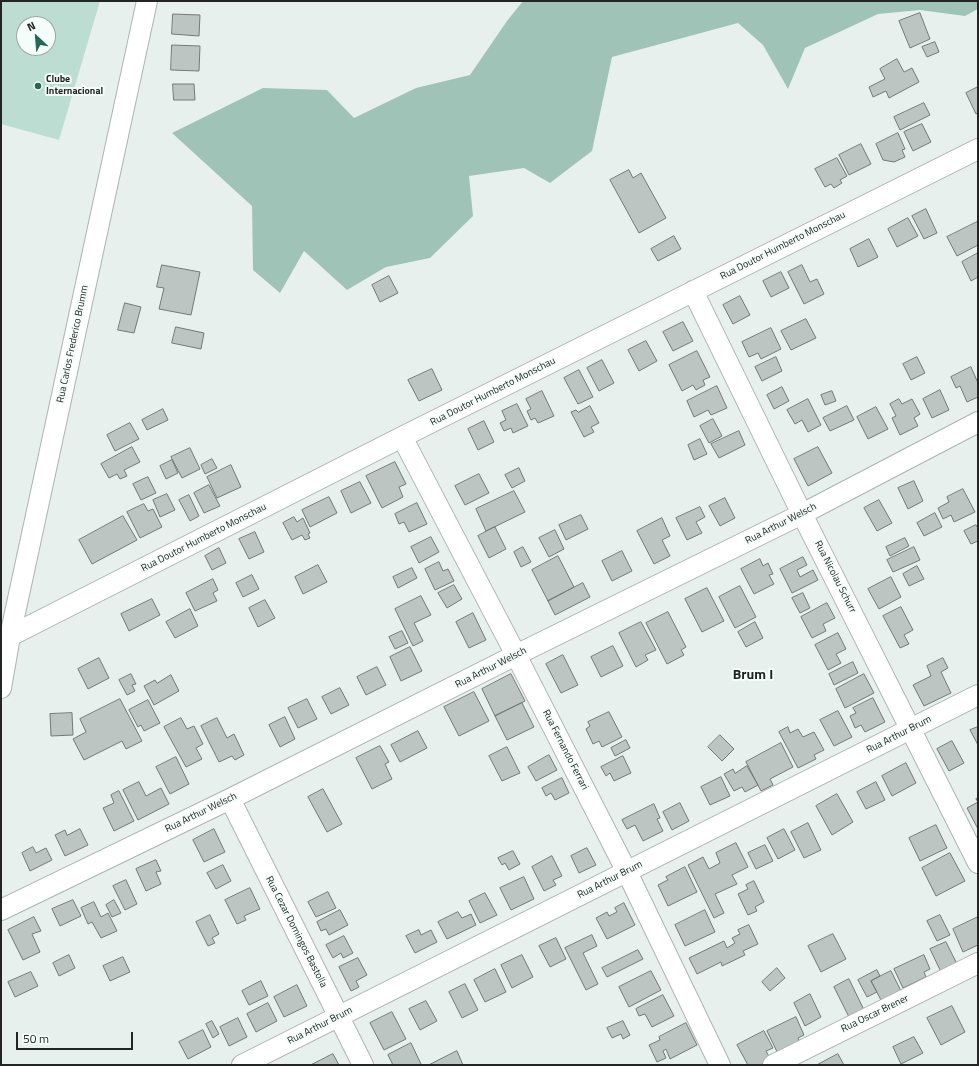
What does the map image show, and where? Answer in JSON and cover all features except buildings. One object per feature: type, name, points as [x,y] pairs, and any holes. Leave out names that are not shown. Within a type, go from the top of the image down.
[{"type":"street","name":"Rua Carlos Frederico Brumm","points":[[2,677],[147,1]]},
{"type":"street","name":"Rua Doutor Humberto Monschau","points":[[10,636],[693,291],[976,154]]},
{"type":"street","name":"Rua Nicolau Schurr","points":[[693,291],[802,514],[978,863]]},
{"type":"street","name":"Rua Arthur Welsch","points":[[1,910],[230,799],[516,655],[802,514],[978,422]]},
{"type":"street","name":"Rua Fernando Ferrari","points":[[402,437],[627,872],[720,1065]]},
{"type":"street","name":"Rua Arthur Brum","points":[[242,1065],[978,695]]},
{"type":"street","name":"Rua Cezar Domingos Bastolla","points":[[230,799],[363,1065]]},
{"type":"street","name":"Rua Oscar Brener","points":[[773,1065],[978,963]]},
{"type":"green space","name":"Clube Internacional","points":[[1,1],[100,1],[59,140],[1,124]]},
{"type":"green space","points":[[523,1],[978,1],[978,9],[965,16],[920,10],[878,14],[805,48],[788,89],[763,45],[738,23],[612,57],[592,151],[550,183],[524,168],[469,176],[473,216],[430,258],[386,267],[347,290],[304,251],[280,293],[253,270],[252,206],[172,133],[263,88],[327,90],[354,118],[416,88],[470,75],[507,21]]},
{"type":"place","name":"Clube Internacional","points":[[38,86]]},
{"type":"district","name":"Brum I","points":[[753,676]]}]
